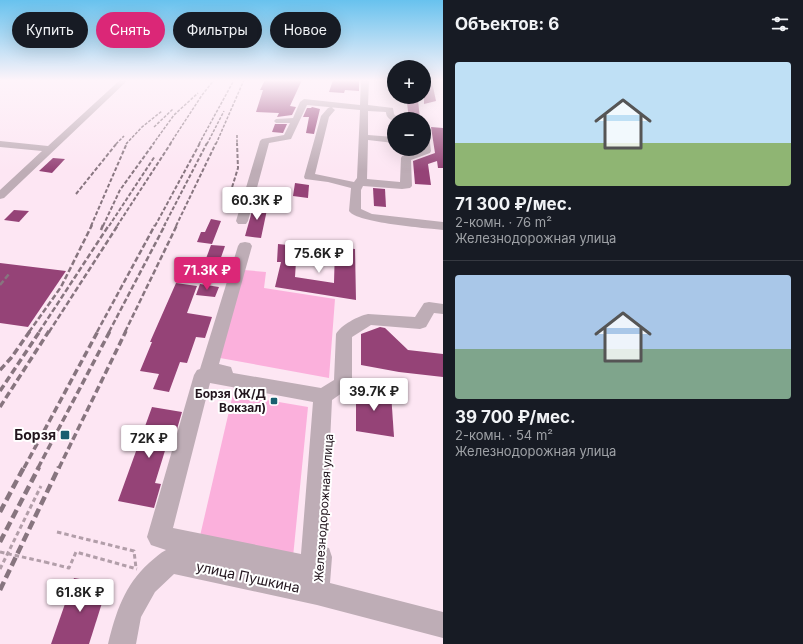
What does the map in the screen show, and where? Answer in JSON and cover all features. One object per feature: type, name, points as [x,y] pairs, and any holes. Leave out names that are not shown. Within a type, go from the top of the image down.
[{"type":"street","points":[[0,196],[92,110]]},
{"type":"street","points":[[242,221],[265,141],[288,137],[300,110]]},
{"type":"street","points":[[331,110],[325,116],[309,177],[359,184],[406,186],[406,158],[412,156]]},
{"type":"street","points":[[364,110],[362,178],[356,190],[355,211],[370,217],[443,226]]},
{"type":"street","points":[[279,121],[296,120]]},
{"type":"street","points":[[376,138],[387,136]]},
{"type":"street","points":[[363,137],[387,139]]},
{"type":"street","points":[[0,144],[49,149]]},
{"type":"street","points":[[245,246],[209,369],[328,393]]},
{"type":"street","points":[[328,393],[312,569],[159,537],[203,375],[328,393],[343,383],[344,334],[368,319],[420,323],[429,307],[443,309]]},
{"type":"street","name":"Железнодорожная улица","points":[[317,592],[328,393]]},
{"type":"street","name":"улица Пушкина","points":[[122,644],[129,613],[146,583],[170,561],[317,592],[443,625]]},
{"type":"path","points":[[0,569],[41,486]]},
{"type":"path","points":[[57,532],[134,551],[137,569]]},
{"type":"path","points":[[0,552],[69,568],[76,552],[137,569],[143,567]]},
{"type":"shaded area","points":[[244,270],[266,272],[264,288],[335,299],[329,378],[220,358]]},
{"type":"shaded area","points":[[233,394],[308,407],[293,557],[200,536]]},
{"type":"building","points":[[257,110],[294,110],[292,115],[277,117],[279,113],[256,112]]},
{"type":"building","points":[[306,110],[320,110],[314,134],[306,133],[309,117],[303,117]]},
{"type":"building","points":[[408,110],[419,110],[419,112],[408,112]]},
{"type":"building","points":[[275,124],[287,124],[283,133],[272,132]]},
{"type":"building","points":[[431,127],[443,128],[443,168],[438,168],[437,161],[428,164],[431,185],[415,184],[413,161],[431,156],[431,154],[435,153]]},
{"type":"building","points":[[53,158],[65,159],[52,173],[39,171]]},
{"type":"building","points":[[295,183],[309,185],[308,198],[293,196]]},
{"type":"building","points":[[373,188],[385,189],[386,207],[374,206]]},
{"type":"building","points":[[254,204],[268,205],[261,238],[245,236]]},
{"type":"building","points":[[14,210],[29,211],[19,222],[4,220]]},
{"type":"building","points":[[211,219],[221,221],[212,244],[197,242],[201,232],[205,232]]},
{"type":"building","points":[[278,244],[297,246],[295,277],[334,283],[335,247],[355,249],[356,300],[275,287],[281,262],[277,262]]},
{"type":"building","points":[[211,245],[225,246],[218,266],[204,264]]},
{"type":"building","points":[[0,263],[66,271],[28,327],[0,323]]},
{"type":"building","points":[[176,283],[197,286],[187,313],[212,317],[205,338],[196,337],[187,363],[180,362],[169,392],[153,389],[159,374],[140,371],[152,342],[150,342]]},
{"type":"building","points":[[200,284],[219,287],[215,297],[196,295]]},
{"type":"building","points":[[380,327],[385,328],[408,350],[443,354],[443,377],[399,372],[361,365],[361,334]]},
{"type":"building","points":[[356,387],[391,393],[394,437],[356,431]]},
{"type":"building","points":[[152,407],[182,412],[177,429],[172,428],[155,483],[161,484],[154,508],[118,501]]},
{"type":"building","points":[[74,578],[108,584],[89,644],[51,644]]},
{"type":"railway","points":[[154,127],[172,110]]},
{"type":"railway","points":[[153,144],[174,115],[179,110]]},
{"type":"railway","points":[[170,144],[192,110]]},
{"type":"railway","points":[[199,144],[218,110]]},
{"type":"railway","points":[[216,144],[231,110]]},
{"type":"railway","points":[[126,144],[142,127],[162,111]]},
{"type":"railway","points":[[207,144],[224,111]]},
{"type":"railway","points":[[237,135],[237,143]]},
{"type":"railway","points":[[117,143],[124,136]]},
{"type":"railway","points":[[76,194],[117,143]]},
{"type":"railway","points":[[91,226],[127,143]]},
{"type":"railway","points":[[103,226],[120,190],[154,143]]},
{"type":"railway","points":[[117,226],[171,143]]},
{"type":"railway","points":[[155,226],[200,143]]},
{"type":"railway","points":[[164,226],[207,143]]},
{"type":"railway","points":[[176,226],[216,143]]},
{"type":"railway","points":[[225,210],[238,168],[237,143]]},
{"type":"railway","points":[[109,226],[155,156]]},
{"type":"railway","points":[[29,332],[61,287],[92,225]]},
{"type":"railway","points":[[101,230],[103,225]]},
{"type":"railway","points":[[39,332],[109,225]]},
{"type":"railway","points":[[49,332],[118,225]]},
{"type":"railway","points":[[97,332],[155,225]]},
{"type":"railway","points":[[109,332],[165,225]]},
{"type":"railway","points":[[125,332],[177,225]]},
{"type":"railway","points":[[0,285],[9,274]]},
{"type":"railway","points":[[0,370],[11,358],[30,331]]},
{"type":"railway","points":[[0,391],[40,331]]},
{"type":"railway","points":[[0,407],[49,331]]},
{"type":"railway","points":[[24,468],[98,331]]},
{"type":"railway","points":[[38,468],[110,331]]},
{"type":"railway","points":[[59,468],[126,331]]},
{"type":"railway","points":[[0,512],[24,467]]},
{"type":"railway","points":[[0,542],[39,467]]},
{"type":"railway","points":[[0,590],[59,467]]},
{"type":"place","name":"Борзя (Ж/Д Вокзал)","points":[[274,401]]},
{"type":"place","name":"Борзя","points":[[65,435]]}]
